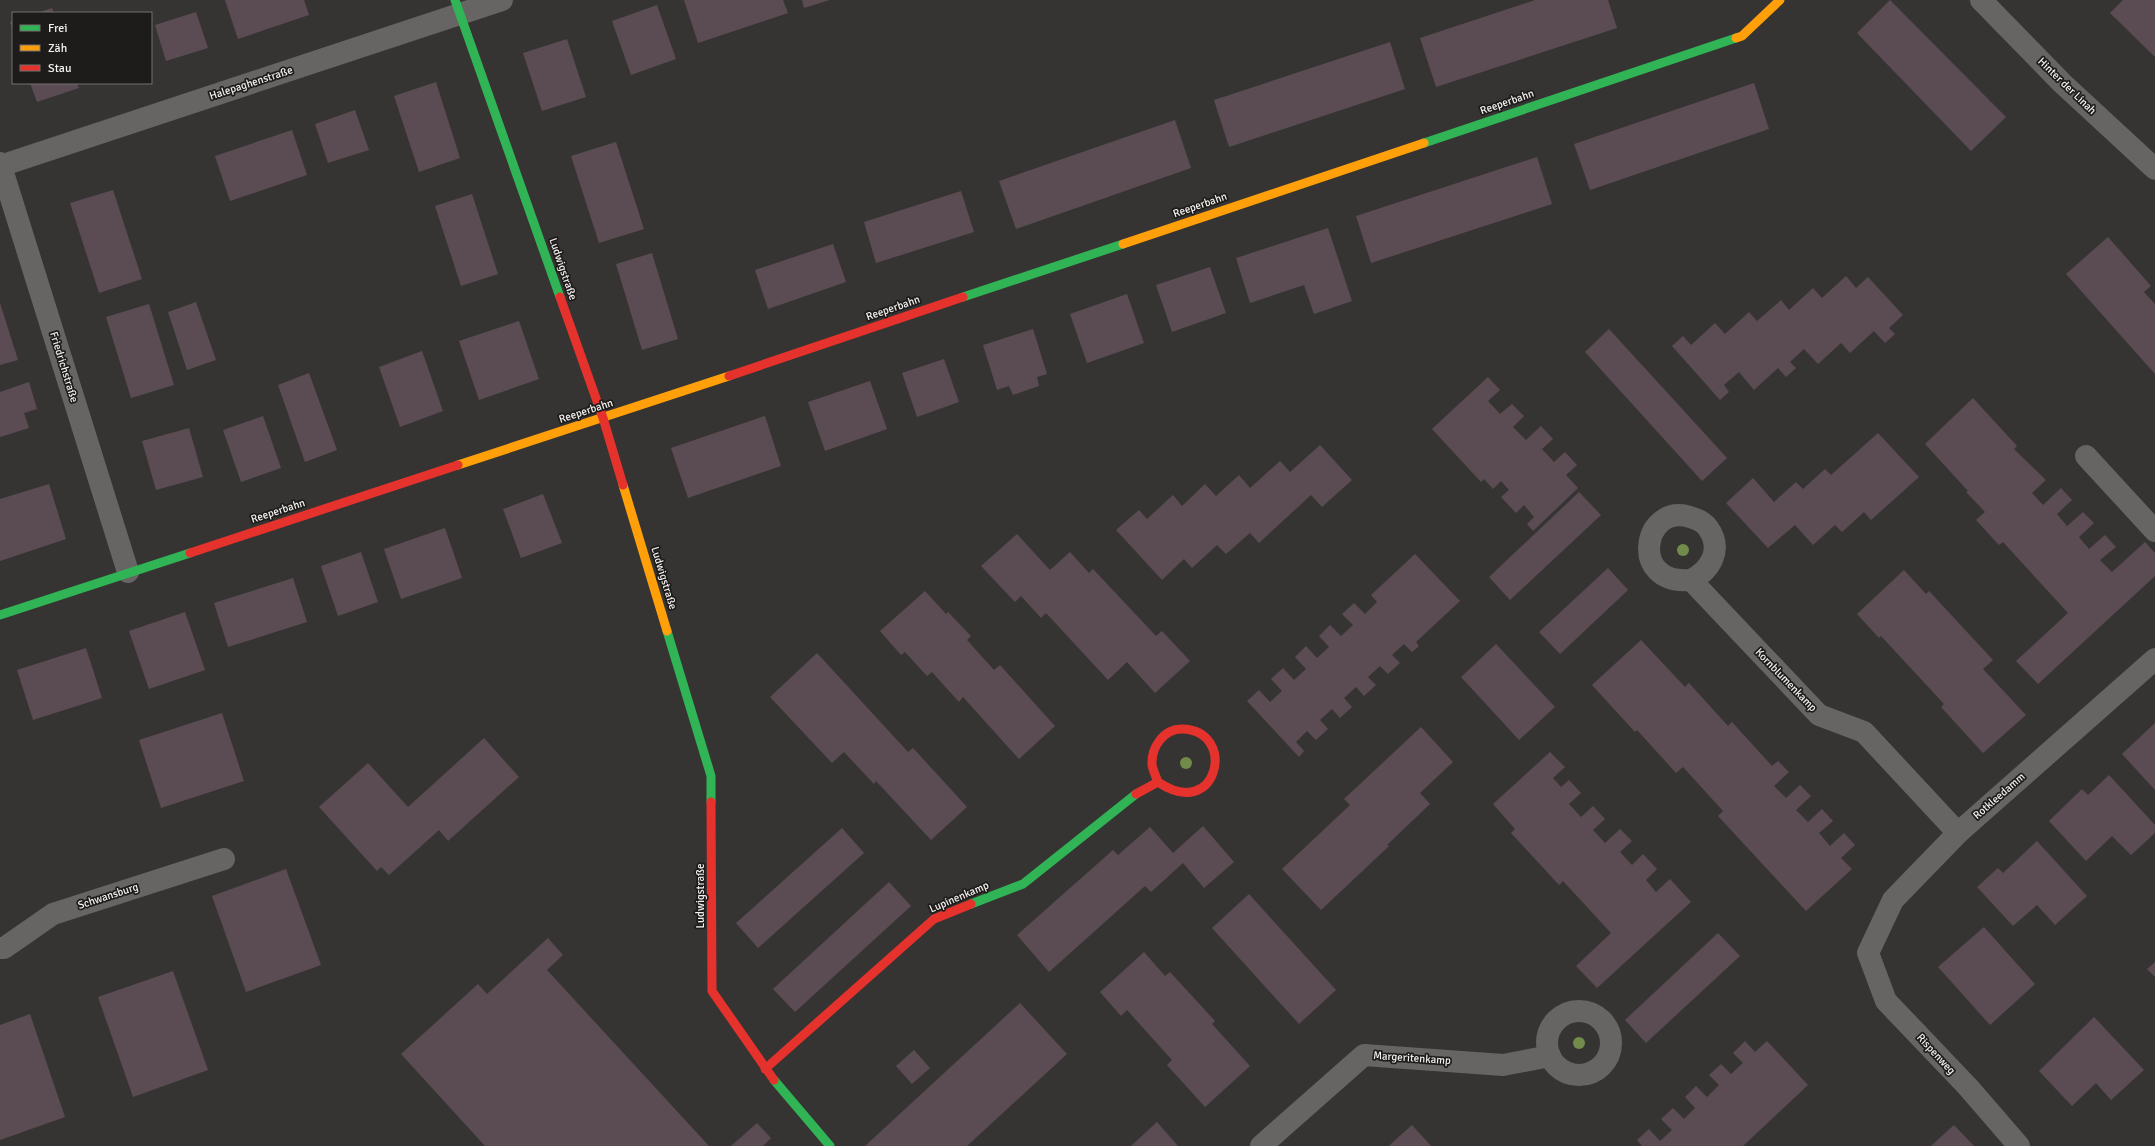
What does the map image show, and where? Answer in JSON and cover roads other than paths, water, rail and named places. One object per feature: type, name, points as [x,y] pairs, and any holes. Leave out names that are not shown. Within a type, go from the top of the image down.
[{"type":"street","name":"Halepaghenstraße","points":[[0,165],[458,7],[502,0]]},
{"type":"street","name":"Reeperbahn","points":[[0,615],[603,418],[1742,36],[1780,0]]},
{"type":"street","name":"Hinter der Linah","points":[[1981,0],[2062,83],[2155,169]]},
{"type":"street","name":"Ludwigstraße","points":[[458,7],[603,418],[711,776],[712,991],[765,1069],[830,1146]]},
{"type":"street","name":"Friedrichstraße","points":[[0,165],[128,572]]},
{"type":"street","points":[[2086,456],[2155,531]]},
{"type":"street","name":"Kornblumenkamp","points":[[1691,580],[1819,715],[1864,732],[1958,833]]},
{"type":"street","name":"Rotkleedamm","points":[[1868,953],[1893,900],[1958,833],[2155,659]]},
{"type":"street","points":[[1187,729],[1199,732],[1209,741],[1215,752],[1216,764],[1212,777],[1204,787],[1193,792],[1180,794],[1168,790],[1158,782],[1152,771],[1151,758],[1154,746],[1162,736],[1174,730],[1187,729]]},
{"type":"street","name":"Lupinenkamp","points":[[765,1069],[934,919],[1023,884],[1132,796],[1158,782]]},
{"type":"street","name":"Schwansburg","points":[[0,948],[4,948],[53,914],[224,859]]},
{"type":"street","name":"Rispenweg","points":[[1868,953],[1886,1001],[1968,1087],[2019,1146]]},
{"type":"street","name":"Margeritenkamp","points":[[1261,1146],[1364,1055],[1503,1065],[1550,1056]]}]
